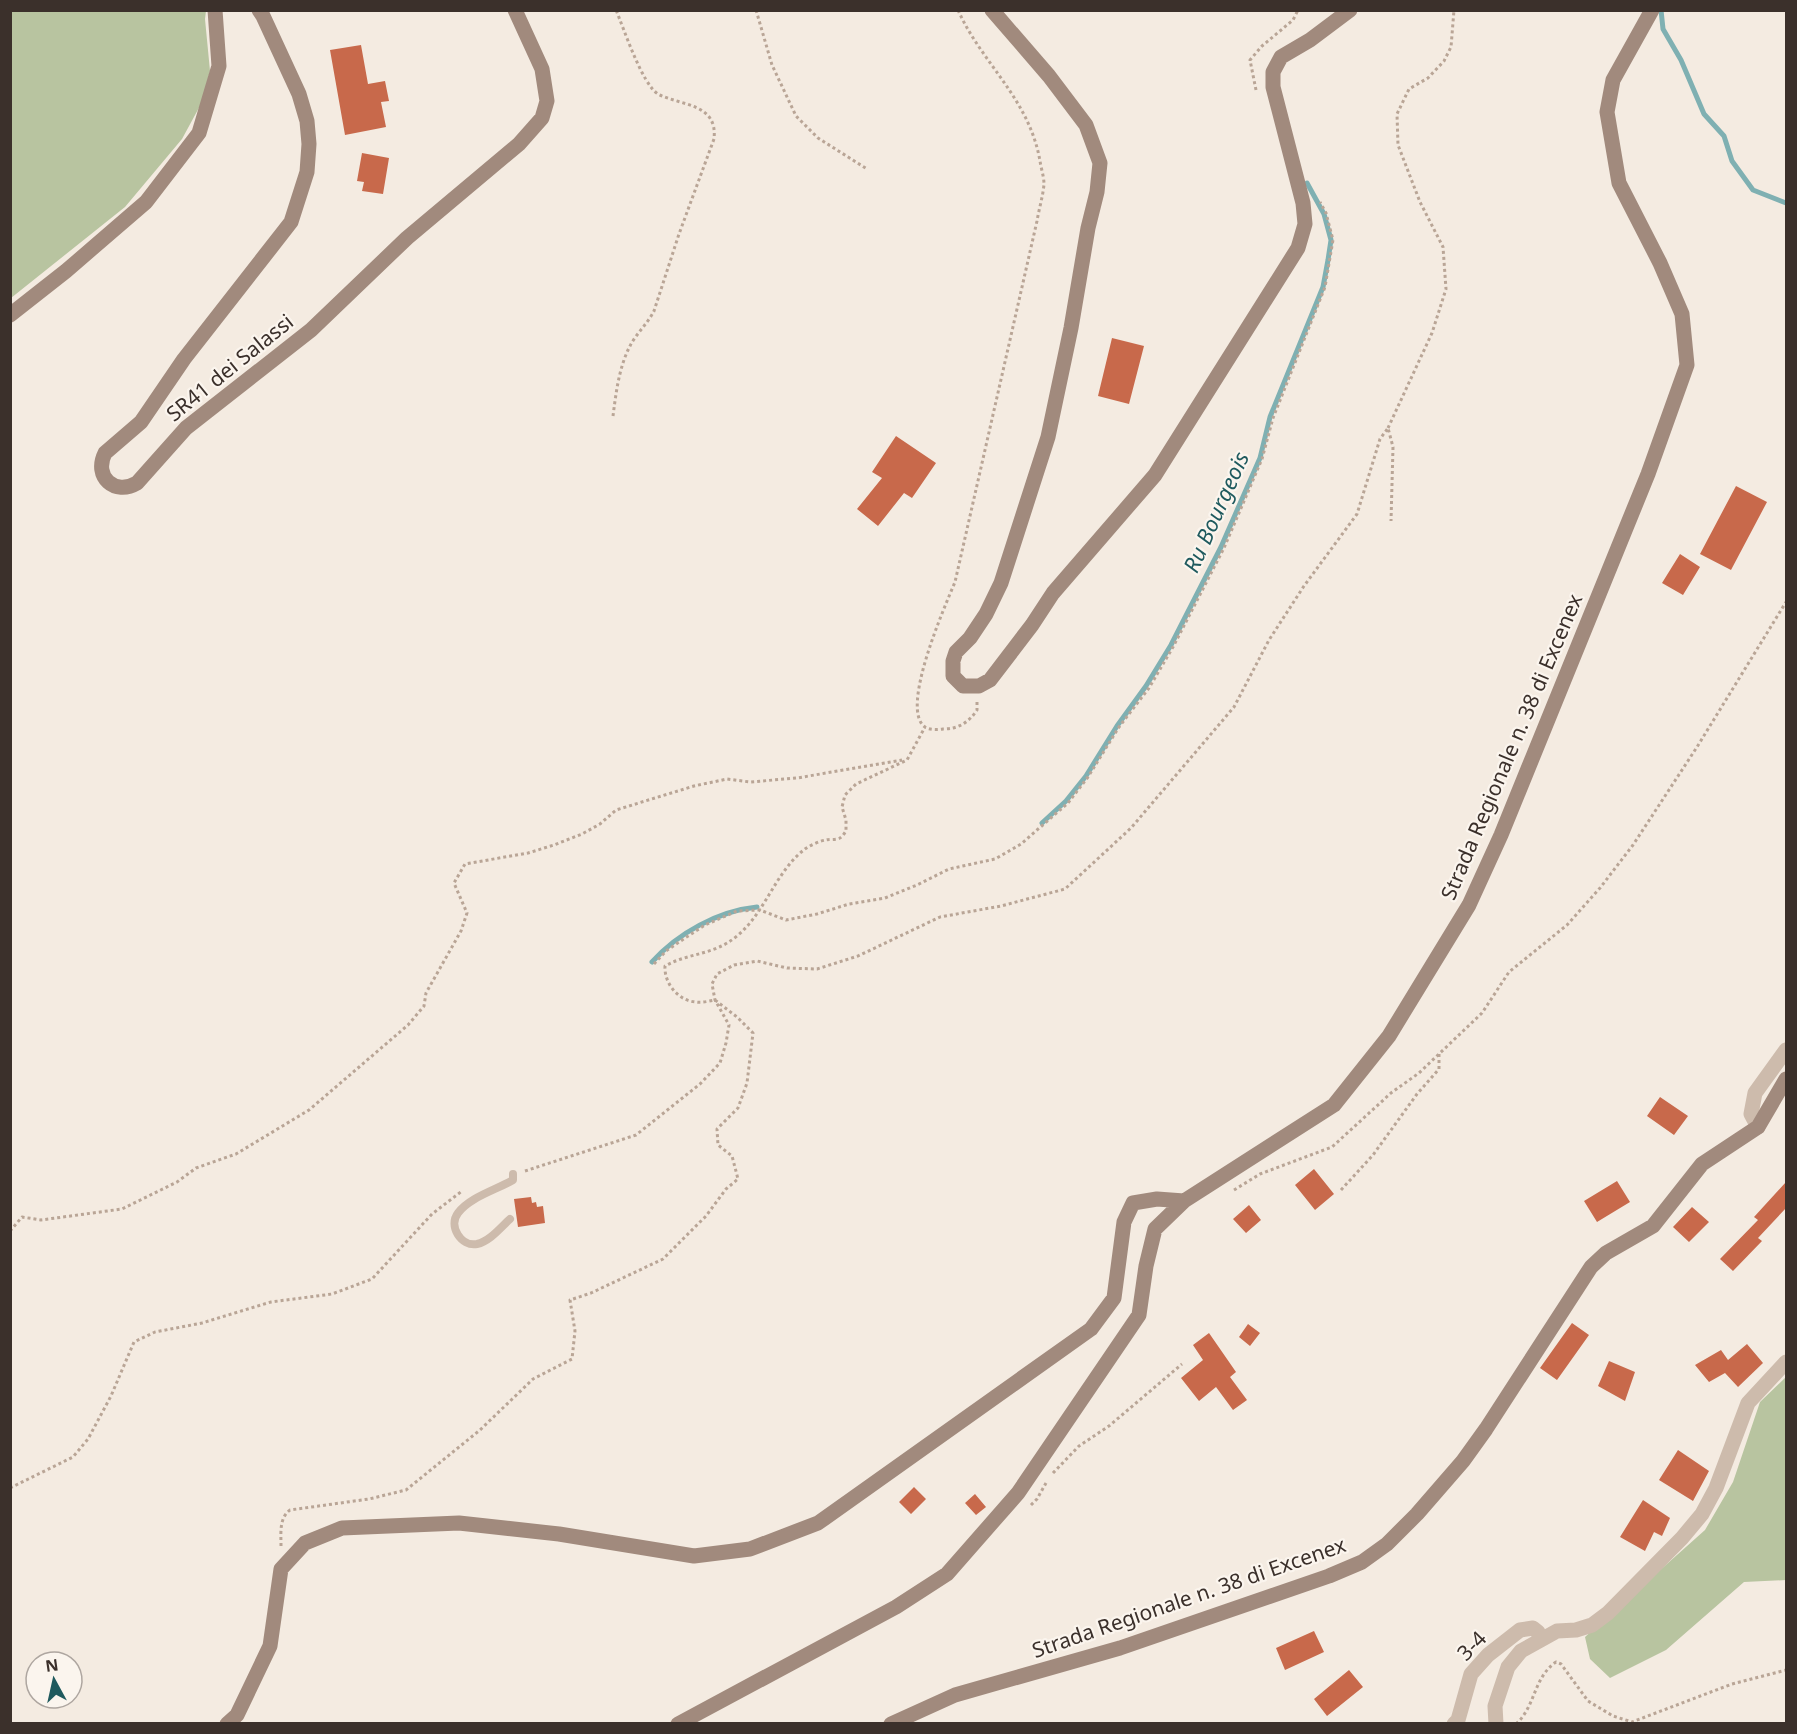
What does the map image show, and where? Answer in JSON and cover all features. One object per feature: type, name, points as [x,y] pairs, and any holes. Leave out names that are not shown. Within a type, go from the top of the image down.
[{"type":"main road","points":[[10,315],[66,271],[146,202],[198,133],[219,66],[215,10]]},
{"type":"main road","name":"SR41 dei Salassi","points":[[259,10],[299,94],[307,122],[309,144],[307,172],[291,222],[184,359],[141,422],[105,453],[102,459],[102,473],[105,479],[117,487],[137,483],[186,428],[311,330],[407,238],[519,144],[542,118],[548,101],[542,69],[515,10]]},
{"type":"main road","points":[[992,10],[1049,76],[1086,125],[1100,162],[1097,192],[1048,437],[1001,583],[986,614],[970,638],[956,652],[953,661],[953,676],[963,686],[978,686],[990,680],[1053,593],[1155,475],[1298,248],[1305,224],[1303,203],[1273,87],[1273,72],[1281,57],[1310,40],[1350,10]]},
{"type":"main road","name":"Strada Regionale n. 38 di Excenex","points":[[678,1724],[896,1607],[947,1575],[1018,1493],[1138,1315],[1155,1229],[1184,1201],[1334,1105],[1389,1036],[1469,905],[1501,835],[1648,474],[1687,365],[1682,314],[1660,263],[1620,183],[1607,112],[1612,80],[1652,10]]},
{"type":"main road","name":"Strada Regionale n. 38 di Excenex","points":[[891,1724],[955,1695],[1120,1648],[1329,1576],[1362,1562],[1387,1544],[1417,1514],[1486,1429],[1591,1267],[1606,1253],[1653,1226],[1702,1164],[1758,1127],[1786,1079]]},
{"type":"main road","points":[[227,1724],[237,1715],[270,1646],[281,1569],[305,1543],[342,1528],[459,1523],[559,1534],[693,1556],[750,1549],[818,1523],[1091,1329],[1114,1298],[1124,1221],[1133,1203],[1157,1199],[1184,1201]]},
{"type":"street","points":[[1758,1127],[1750,1114],[1755,1093],[1786,1050]]},
{"type":"street","points":[[1496,1724],[1495,1706],[1508,1667],[1521,1650],[1557,1632],[1592,1625],[1608,1613],[1682,1538],[1702,1514],[1716,1488],[1748,1403],[1786,1362]]},
{"type":"street","name":"3-4","points":[[1454,1724],[1458,1719],[1471,1674],[1488,1655],[1525,1628],[1533,1628],[1538,1632],[1540,1640]]},
{"type":"lane","points":[[510,1219],[484,1242],[474,1245],[464,1243],[454,1225],[455,1216],[464,1206],[513,1180],[513,1174]]},
{"type":"path","points":[[614,416],[621,370],[630,345],[654,311],[715,131],[711,118],[698,108],[658,93],[646,81],[616,10]]},
{"type":"path","points":[[756,10],[772,65],[796,116],[818,138],[867,169]]},
{"type":"path","points":[[958,10],[966,28],[1010,88],[1030,125],[1039,152],[1044,182],[1035,232],[956,582],[933,634],[922,672],[918,709],[919,719],[925,727],[937,730],[952,729],[969,721],[977,710],[977,702],[963,686]]},
{"type":"path","points":[[513,1174],[636,1135],[700,1084],[720,1063],[729,1025],[715,1000],[712,984],[717,974],[734,965],[757,961],[787,968],[817,969],[858,956],[940,917],[1001,906],[1065,889],[1131,828],[1234,707],[1269,640],[1304,586],[1357,514],[1380,439],[1388,428],[1432,333],[1446,289],[1443,247],[1420,202],[1398,145],[1398,114],[1409,89],[1428,78],[1444,61],[1451,47],[1454,10]]},
{"type":"path","points":[[654,964],[666,951],[705,925],[737,911],[760,910],[786,920],[817,914],[849,904],[885,898],[949,869],[995,859],[1021,844],[1068,803],[1149,688],[1173,647],[1224,548],[1262,459],[1273,418],[1325,287],[1333,240],[1326,213],[1320,202]]},
{"type":"path","points":[[1388,428],[1393,447],[1391,521]]},
{"type":"path","points":[[1231,1192],[1260,1174],[1332,1147],[1391,1093],[1419,1073],[1482,1013],[1509,972],[1567,925],[1600,888],[1633,845],[1697,747],[1786,602]]},
{"type":"path","points":[[281,1569],[281,1524],[285,1513],[290,1510],[369,1499],[406,1490],[480,1430],[533,1379],[572,1359],[575,1331],[570,1300],[591,1293],[663,1259],[706,1216],[726,1190],[738,1179],[732,1156],[718,1145],[717,1130],[738,1108],[747,1083],[753,1033],[715,1000],[695,1002],[684,998],[668,985],[665,966],[677,959],[706,953],[735,938],[760,910],[771,889],[789,864],[806,848],[820,841],[840,838],[846,831],[846,820],[842,807],[845,795],[855,784],[907,760],[925,727]]},
{"type":"path","points":[[10,1231],[22,1217],[41,1220],[122,1209],[177,1182],[196,1168],[236,1154],[309,1110],[408,1025],[424,1006],[426,993],[461,931],[467,913],[454,883],[465,864],[528,853],[554,845],[582,834],[616,810],[694,786],[728,779],[750,782],[797,778],[907,760]]},
{"type":"path","points":[[1341,1190],[1373,1155],[1417,1094],[1439,1070],[1439,1053]]},
{"type":"path","points":[[10,1488],[73,1456],[88,1439],[111,1396],[134,1342],[155,1332],[202,1323],[271,1302],[332,1294],[372,1279],[432,1214],[458,1193],[467,1189]]},
{"type":"path","points":[[1029,1506],[1037,1499],[1050,1475],[1079,1446],[1109,1426],[1182,1364]]},
{"type":"path","points":[[1516,1724],[1523,1718],[1533,1693],[1547,1668],[1556,1662],[1561,1664],[1587,1701],[1613,1716],[1632,1722],[1732,1684],[1786,1670]]},
{"type":"green space","points":[[11,11],[206,11],[210,71],[201,104],[182,139],[125,207],[11,298]]},
{"type":"green space","points":[[1786,1377],[1786,1580],[1744,1582],[1666,1650],[1610,1678],[1590,1659],[1585,1637],[1705,1530],[1733,1482],[1760,1402]]},
{"type":"building","points":[[361,45],[368,84],[385,81],[389,101],[381,102],[386,127],[345,135],[330,50]]},
{"type":"building","points":[[362,153],[389,158],[383,194],[362,191],[364,182],[357,181]]},
{"type":"building","points":[[1112,338],[1144,346],[1129,404],[1098,396]]},
{"type":"building","points":[[896,436],[936,463],[912,498],[904,493],[878,526],[857,509],[882,478],[872,472]]},
{"type":"building","points":[[1736,486],[1767,502],[1731,570],[1700,554]]},
{"type":"building","points":[[1680,554],[1700,567],[1683,595],[1662,583]]},
{"type":"building","points":[[1660,1097],[1688,1116],[1674,1135],[1647,1116]]},
{"type":"building","points":[[1314,1169],[1334,1194],[1315,1210],[1295,1185]]},
{"type":"building","points":[[1617,1181],[1630,1202],[1597,1222],[1584,1201]]},
{"type":"building","points":[[1786,1182],[1786,1208],[1758,1238],[1762,1241],[1733,1271],[1720,1259],[1758,1220],[1754,1217]]},
{"type":"building","points":[[531,1197],[532,1203],[536,1202],[537,1207],[543,1206],[545,1223],[518,1227],[514,1199]]},
{"type":"building","points":[[1249,1205],[1261,1220],[1246,1233],[1233,1219]]},
{"type":"building","points":[[1692,1207],[1709,1222],[1689,1242],[1673,1227]]},
{"type":"building","points":[[1572,1323],[1589,1335],[1557,1380],[1540,1368]]},
{"type":"building","points":[[1248,1324],[1260,1333],[1250,1346],[1239,1337]]},
{"type":"building","points":[[1209,1333],[1236,1372],[1230,1377],[1247,1400],[1233,1410],[1216,1387],[1199,1401],[1181,1378],[1203,1360],[1193,1345]]},
{"type":"building","points":[[1747,1344],[1763,1363],[1738,1387],[1725,1373],[1709,1382],[1695,1365],[1721,1350],[1728,1360]]},
{"type":"building","points":[[1609,1361],[1635,1372],[1625,1401],[1598,1386]]},
{"type":"building","points":[[1678,1450],[1709,1471],[1693,1501],[1659,1480]]},
{"type":"building","points":[[914,1487],[926,1499],[911,1514],[899,1502]]},
{"type":"building","points":[[975,1494],[986,1507],[976,1515],[965,1503]]},
{"type":"building","points":[[1643,1500],[1670,1518],[1662,1536],[1654,1532],[1645,1551],[1620,1537]]},
{"type":"building","points":[[1314,1631],[1324,1652],[1285,1670],[1276,1648]]},
{"type":"building","points":[[1349,1670],[1363,1687],[1327,1716],[1314,1699]]},
{"type":"waterway","points":[[1661,10],[1663,29],[1681,60],[1704,114],[1724,136],[1732,161],[1753,190],[1786,203]]},
{"type":"waterway","name":"Ru Bourgeois","points":[[1042,823],[1066,801],[1086,776],[1171,645],[1221,547],[1260,458],[1270,417],[1323,287],[1328,260],[1331,240],[1324,214],[1307,183]]},
{"type":"waterway","name":"Ru Bourgeois","points":[[652,962],[662,951],[700,925],[728,913],[757,907]]}]
